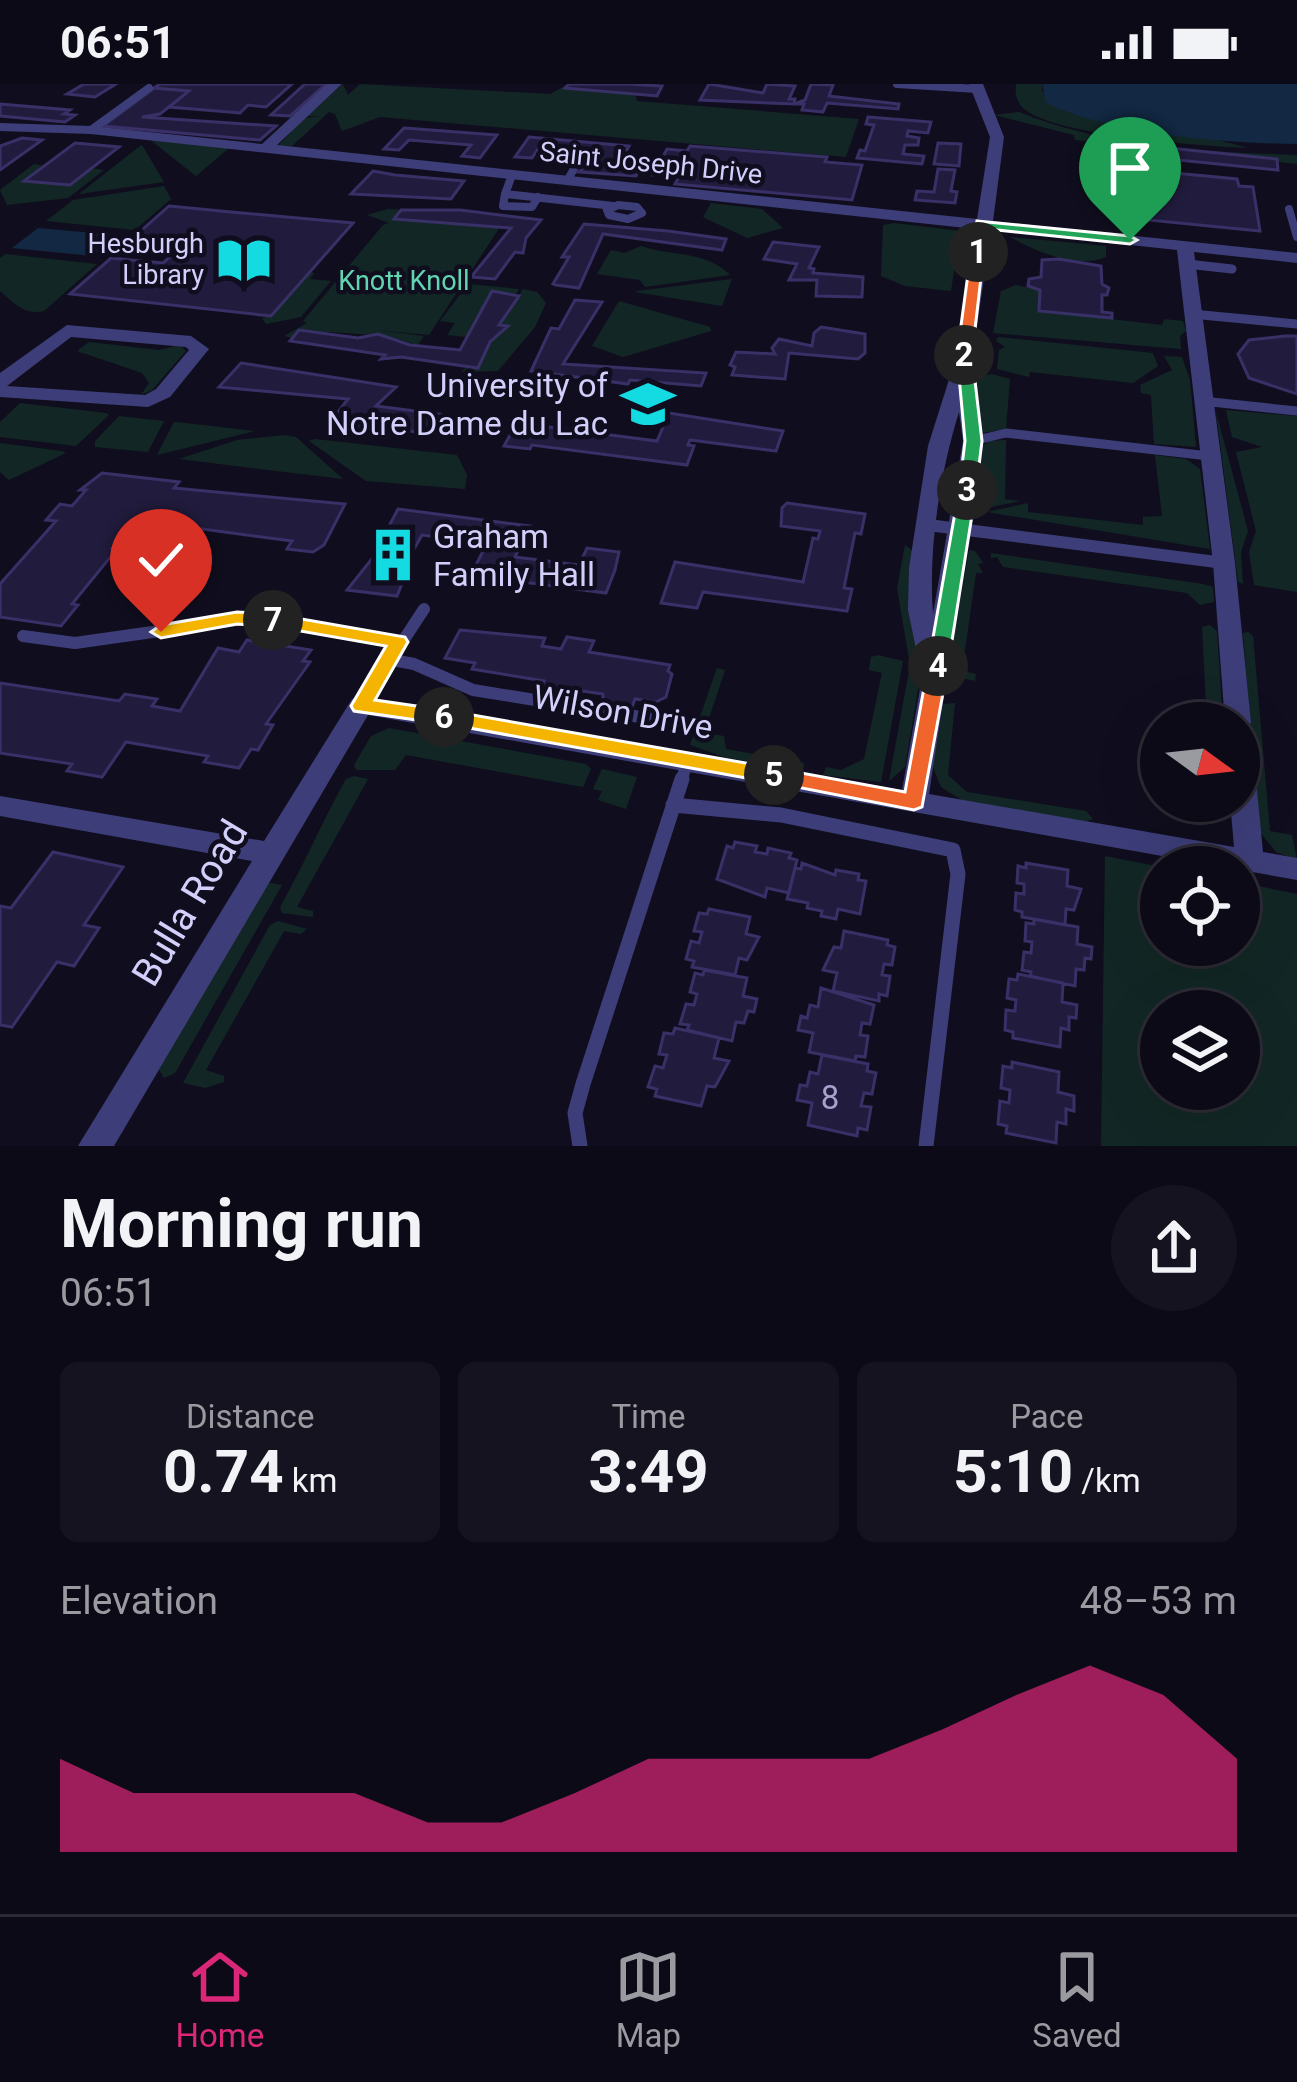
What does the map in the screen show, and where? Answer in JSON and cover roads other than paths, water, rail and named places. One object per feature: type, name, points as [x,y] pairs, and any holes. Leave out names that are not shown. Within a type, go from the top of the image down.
[{"type":"street","points":[[265,149],[335,84]]},
{"type":"street","points":[[935,682],[920,610],[928,526],[938,446],[963,367],[997,137],[976,87]]},
{"type":"street","name":"Saint Joseph Drive","points":[[0,127],[91,130],[981,224],[1191,258],[1297,258]]},
{"type":"street","points":[[1191,258],[1192,314],[1224,563],[1236,702]]},
{"type":"street","points":[[68,332],[191,342],[200,349],[163,393],[148,401],[0,387],[68,332]]},
{"type":"street","points":[[914,802],[974,441],[963,367]]},
{"type":"street","name":"Wilson Drive","points":[[361,706],[688,759],[1165,846]]},
{"type":"street","name":"Bulla Road","points":[[95,1146],[361,706]]},
{"type":"street","points":[[0,806],[268,853]]},
{"type":"street","name":"Wilson Drive","points":[[1260,863],[1297,869]]},
{"type":"lane","points":[[897,84],[976,87]]},
{"type":"lane","points":[[91,130],[149,88]]},
{"type":"lane","points":[[543,157],[579,160],[567,181]]},
{"type":"lane","points":[[512,175],[503,206],[512,209],[532,207],[538,197],[613,206]]},
{"type":"lane","points":[[1289,209],[1297,237]]},
{"type":"lane","points":[[1192,314],[1297,324]]},
{"type":"lane","points":[[1201,401],[1297,411]]},
{"type":"lane","points":[[974,441],[1006,433],[1209,456]]},
{"type":"lane","points":[[928,526],[1224,563]]},
{"type":"lane","points":[[361,706],[398,642],[424,609]]},
{"type":"lane","points":[[22,636],[75,643],[251,618],[398,642]]},
{"type":"lane","points":[[387,659],[414,664],[472,690],[683,724]]},
{"type":"lane","points":[[580,1146],[575,1113],[688,759]]},
{"type":"lane","points":[[673,805],[781,815],[953,850],[958,874],[926,1146]]},
{"type":"water","points":[[1042,84],[1297,84],[1297,144],[1203,139],[1103,123],[1046,103]]},
{"type":"water","points":[[38,228],[116,235],[93,256],[12,248]]},
{"type":"place","name":"Hesburgh Library","points":[[244,260]]},
{"type":"place","name":"University of Notre Dame du Lac","points":[[648,404]]},
{"type":"place","name":"Graham Family Hall","points":[[393,555]]},
{"type":"park label","name":"Knott Knoll","points":[[404,281]]}]
